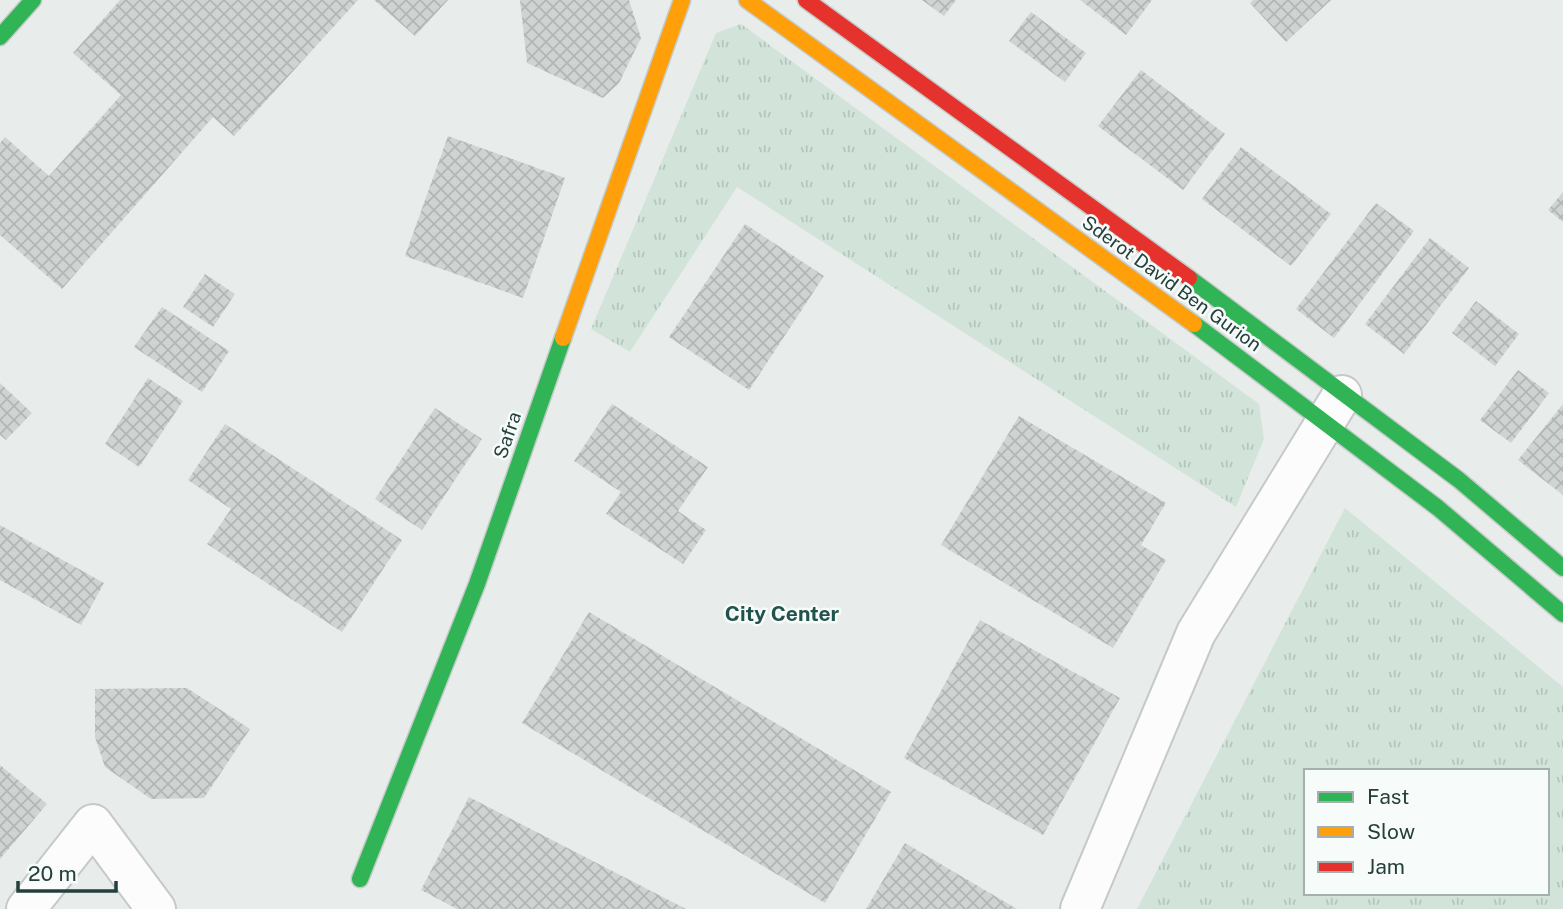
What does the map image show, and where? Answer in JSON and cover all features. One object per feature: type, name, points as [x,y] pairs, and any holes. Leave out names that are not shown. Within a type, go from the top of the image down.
[{"type":"street","points":[[0,37],[33,0]]},
{"type":"street","name":"Safra","points":[[360,879],[477,583],[682,0]]},
{"type":"street","name":"Sderot David Ben Gurion","points":[[747,0],[1258,370],[1335,409],[1459,480],[1563,568]]},
{"type":"street","name":"Sderot David Ben Gurion","points":[[806,0],[1279,343],[1335,409],[1438,508],[1563,614]]},
{"type":"street","points":[[1080,909],[1196,633],[1243,553],[1335,409]]},
{"type":"street","points":[[26,909],[93,824],[156,909]]},
{"type":"green space","points":[[741,24],[1259,404],[1264,439],[1236,507],[737,187],[630,352],[591,329],[716,33]]},
{"type":"green space","points":[[1345,508],[1563,687],[1563,909],[1137,909]]},
{"type":"building","points":[[120,0],[358,0],[234,136],[213,117],[62,289],[0,235],[0,143],[5,137],[49,176],[121,95],[73,53]]},
{"type":"building","points":[[374,0],[448,0],[415,36]]},
{"type":"building","points":[[520,0],[629,0],[641,38],[619,83],[603,98],[527,63]]},
{"type":"building","points":[[922,0],[956,0],[944,16]]},
{"type":"building","points":[[1080,0],[1152,0],[1126,35]]},
{"type":"building","points":[[1253,0],[1331,0],[1286,42],[1250,3]]},
{"type":"building","points":[[1031,12],[1086,53],[1065,82],[1009,41]]},
{"type":"building","points":[[1141,70],[1225,134],[1183,190],[1098,126]]},
{"type":"building","points":[[448,136],[565,178],[523,298],[405,256]]},
{"type":"building","points":[[1241,147],[1331,214],[1291,266],[1202,199]]},
{"type":"building","points":[[1563,192],[1563,222],[1548,210]]},
{"type":"building","points":[[1376,203],[1414,231],[1334,338],[1296,309]]},
{"type":"building","points":[[745,224],[824,276],[749,390],[669,337]]},
{"type":"building","points":[[1430,238],[1469,268],[1404,354],[1365,324]]},
{"type":"building","points":[[205,274],[235,294],[213,327],[183,307]]},
{"type":"building","points":[[1476,301],[1519,334],[1495,366],[1452,333]]},
{"type":"building","points":[[162,307],[229,351],[202,392],[134,347]]},
{"type":"building","points":[[1518,370],[1549,393],[1511,443],[1480,420]]},
{"type":"building","points":[[148,378],[183,401],[139,467],[105,444]]},
{"type":"building","points":[[0,383],[32,413],[6,440],[0,435]]},
{"type":"building","points":[[612,404],[708,467],[678,511],[706,530],[683,564],[606,514],[621,492],[574,461]]},
{"type":"building","points":[[1563,404],[1563,495],[1518,460]]},
{"type":"building","points":[[435,408],[482,439],[422,530],[375,499]]},
{"type":"building","points":[[1019,416],[1166,503],[1141,545],[1166,560],[1113,648],[941,545]]},
{"type":"building","points":[[225,424],[402,540],[342,632],[207,544],[231,509],[188,480]]},
{"type":"building","points":[[0,525],[104,583],[81,625],[0,580]]},
{"type":"building","points":[[589,612],[891,792],[825,903],[522,723]]},
{"type":"building","points":[[980,620],[1120,698],[1043,835],[904,758]]},
{"type":"building","points":[[187,688],[250,729],[204,798],[151,799],[105,767],[95,737],[95,689]]},
{"type":"building","points":[[0,765],[47,804],[0,859]]},
{"type":"building","points":[[469,797],[686,909],[457,909],[421,890]]},
{"type":"building","points":[[905,843],[1017,909],[866,909]]},
{"type":"traffic: fast","points":[[0,37],[33,0]]},
{"type":"traffic: fast","points":[[1189,278],[1459,480],[1563,568]]},
{"type":"traffic: fast","points":[[1194,324],[1438,508],[1563,614]]},
{"type":"traffic: fast","points":[[360,879],[477,584],[563,338]]},
{"type":"traffic: slow","points":[[563,338],[682,0]]},
{"type":"traffic: slow","points":[[747,0],[1194,324]]},
{"type":"traffic: jam","points":[[806,0],[1189,278]]},
{"type":"district","name":"City Center","points":[[782,614]]}]
